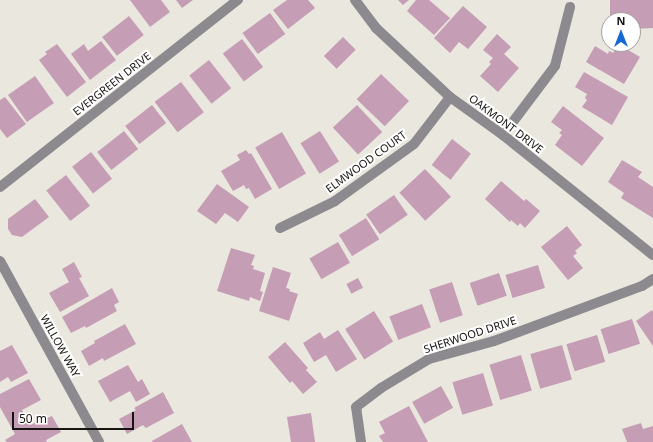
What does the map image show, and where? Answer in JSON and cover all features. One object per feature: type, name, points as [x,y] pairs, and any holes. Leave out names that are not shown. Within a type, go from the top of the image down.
[{"type":"street","name":"EVERGREEN DRIVE","points":[[0,187],[238,0]]},
{"type":"street","name":"OAKMONT DRIVE","points":[[355,0],[376,28],[450,97],[503,135],[653,255]]},
{"type":"street","points":[[503,135],[555,66],[570,7]]},
{"type":"street","name":"ELMWOOD COURT","points":[[280,228],[335,201],[414,144],[450,97]]},
{"type":"street","name":"WILLOW WAY","points":[[0,261],[99,442]]},
{"type":"street","name":"SHERWOOD DRIVE","points":[[361,442],[356,408],[381,388],[429,359],[494,342],[642,286],[653,279]]},
{"type":"building","points":[[130,0],[161,0],[170,12],[150,27]]},
{"type":"building","points":[[176,0],[193,0],[182,8]]},
{"type":"building","points":[[287,0],[308,0],[315,8],[288,29],[273,10]]},
{"type":"building","points":[[398,0],[409,0],[403,5]]},
{"type":"building","points":[[416,0],[429,0],[450,18],[434,35],[407,11]]},
{"type":"building","points":[[610,0],[653,0],[653,28],[641,29],[641,12],[610,12]]},
{"type":"building","points":[[463,6],[487,27],[468,49],[459,42],[450,53],[434,38]]},
{"type":"building","points":[[270,13],[285,34],[258,54],[242,33]]},
{"type":"building","points":[[129,16],[144,35],[117,56],[102,37]]},
{"type":"building","points":[[497,34],[511,47],[504,54],[519,68],[498,92],[480,76],[491,64],[489,62],[493,58],[483,50]]},
{"type":"building","points":[[343,37],[356,50],[337,69],[324,56]]},
{"type":"building","points":[[242,39],[263,67],[244,81],[223,53]]},
{"type":"building","points":[[101,41],[116,60],[90,80],[71,54],[84,44],[88,51]]},
{"type":"building","points":[[57,44],[86,82],[67,97],[39,60],[47,54],[45,52]]},
{"type":"building","points":[[595,46],[601,50],[601,52],[608,54],[609,52],[632,52],[640,57],[624,84],[586,62]]},
{"type":"building","points":[[209,60],[231,88],[211,104],[189,75]]},
{"type":"building","points":[[584,72],[628,97],[612,125],[582,107],[587,100],[585,98],[587,94],[575,87]]},
{"type":"building","points":[[381,74],[409,101],[385,126],[357,99]]},
{"type":"building","points":[[35,76],[54,103],[27,122],[8,95]]},
{"type":"building","points":[[181,82],[204,112],[178,132],[155,102]]},
{"type":"building","points":[[5,97],[26,124],[7,138],[0,129],[0,100]]},
{"type":"building","points":[[152,105],[166,123],[139,144],[125,126]]},
{"type":"building","points":[[357,105],[382,132],[358,155],[333,128]]},
{"type":"building","points":[[563,106],[604,138],[582,166],[555,145],[562,135],[559,133],[562,130],[551,122]]},
{"type":"building","points":[[124,131],[138,149],[111,170],[97,152]]},
{"type":"building","points":[[320,131],[339,162],[320,174],[300,143]]},
{"type":"building","points":[[282,132],[306,174],[279,189],[255,148]]},
{"type":"building","points":[[452,139],[471,154],[451,180],[432,165]]},
{"type":"building","points":[[246,150],[249,154],[251,153],[272,189],[255,199],[249,188],[246,189],[244,185],[233,191],[221,171],[240,160],[237,155]]},
{"type":"building","points":[[91,152],[112,179],[93,194],[72,167]]},
{"type":"building","points":[[622,160],[642,172],[638,177],[653,187],[653,218],[621,198],[624,193],[608,182]]},
{"type":"building","points":[[425,169],[451,197],[425,221],[399,193]]},
{"type":"building","points":[[66,175],[90,206],[70,221],[46,190]]},
{"type":"building","points":[[501,181],[524,201],[526,199],[540,211],[525,228],[520,223],[518,226],[511,220],[510,222],[485,199]]},
{"type":"building","points":[[217,184],[249,207],[238,222],[225,213],[216,224],[197,211]]},
{"type":"building","points":[[394,195],[408,215],[380,234],[366,215]]},
{"type":"building","points":[[35,199],[49,217],[22,237],[12,235],[8,229],[8,219]]},
{"type":"building","points":[[366,218],[379,239],[352,256],[339,235]]},
{"type":"building","points":[[567,226],[582,245],[575,251],[577,253],[573,256],[583,268],[568,280],[541,247]]},
{"type":"building","points":[[338,242],[350,263],[321,279],[309,258]]},
{"type":"building","points":[[231,248],[255,255],[251,265],[254,266],[253,269],[265,273],[260,291],[263,292],[260,301],[250,297],[249,301],[217,291]]},
{"type":"building","points":[[74,262],[82,277],[79,278],[89,296],[60,312],[49,293],[69,282],[62,269]]},
{"type":"building","points":[[538,265],[545,288],[513,298],[505,275]]},
{"type":"building","points":[[273,267],[291,273],[286,288],[290,289],[289,291],[298,294],[289,321],[259,311]]},
{"type":"building","points":[[499,273],[507,296],[478,306],[470,283]]},
{"type":"building","points":[[358,278],[363,288],[351,294],[346,284]]},
{"type":"building","points":[[452,282],[463,315],[440,323],[429,289]]},
{"type":"building","points":[[112,288],[119,302],[114,305],[117,311],[86,328],[85,326],[71,333],[62,317]]},
{"type":"building","points":[[422,304],[431,327],[398,340],[389,317]]},
{"type":"building","points":[[652,310],[653,312],[653,346],[636,321]]},
{"type":"building","points":[[374,311],[393,342],[364,360],[345,329]]},
{"type":"building","points":[[632,319],[640,344],[609,354],[601,329]]},
{"type":"building","points":[[125,324],[136,344],[104,361],[103,358],[89,366],[81,351],[95,343],[94,341]]},
{"type":"building","points":[[338,330],[357,359],[336,372],[326,355],[314,362],[303,343],[320,332],[324,339]]},
{"type":"building","points":[[597,335],[605,362],[575,371],[566,344]]},
{"type":"building","points":[[285,342],[308,368],[306,370],[317,382],[303,394],[292,381],[290,383],[268,357]]},
{"type":"building","points":[[12,345],[28,373],[11,382],[8,377],[0,382],[0,351]]},
{"type":"building","points":[[562,345],[572,380],[540,389],[530,354]]},
{"type":"building","points":[[521,355],[532,390],[500,400],[489,365]]},
{"type":"building","points":[[128,365],[138,382],[142,379],[150,394],[136,402],[130,391],[110,402],[98,381]]},
{"type":"building","points":[[483,373],[493,406],[462,415],[452,382]]},
{"type":"building","points":[[29,379],[41,400],[22,410],[30,425],[52,416],[61,432],[46,440],[47,442],[7,442],[5,440],[15,434],[0,407],[0,394]]},
{"type":"building","points":[[441,386],[453,408],[424,424],[412,402]]},
{"type":"building","points":[[163,392],[174,413],[146,428],[143,425],[127,434],[119,419],[136,410],[134,408]]},
{"type":"building","points":[[409,406],[428,442],[383,442],[379,436],[385,433],[379,422]]},
{"type":"building","points":[[311,413],[315,442],[291,442],[287,417]]},
{"type":"building","points":[[641,423],[643,429],[653,426],[653,442],[627,442],[622,429]]},
{"type":"building","points":[[182,424],[192,442],[152,442],[152,441]]}]
